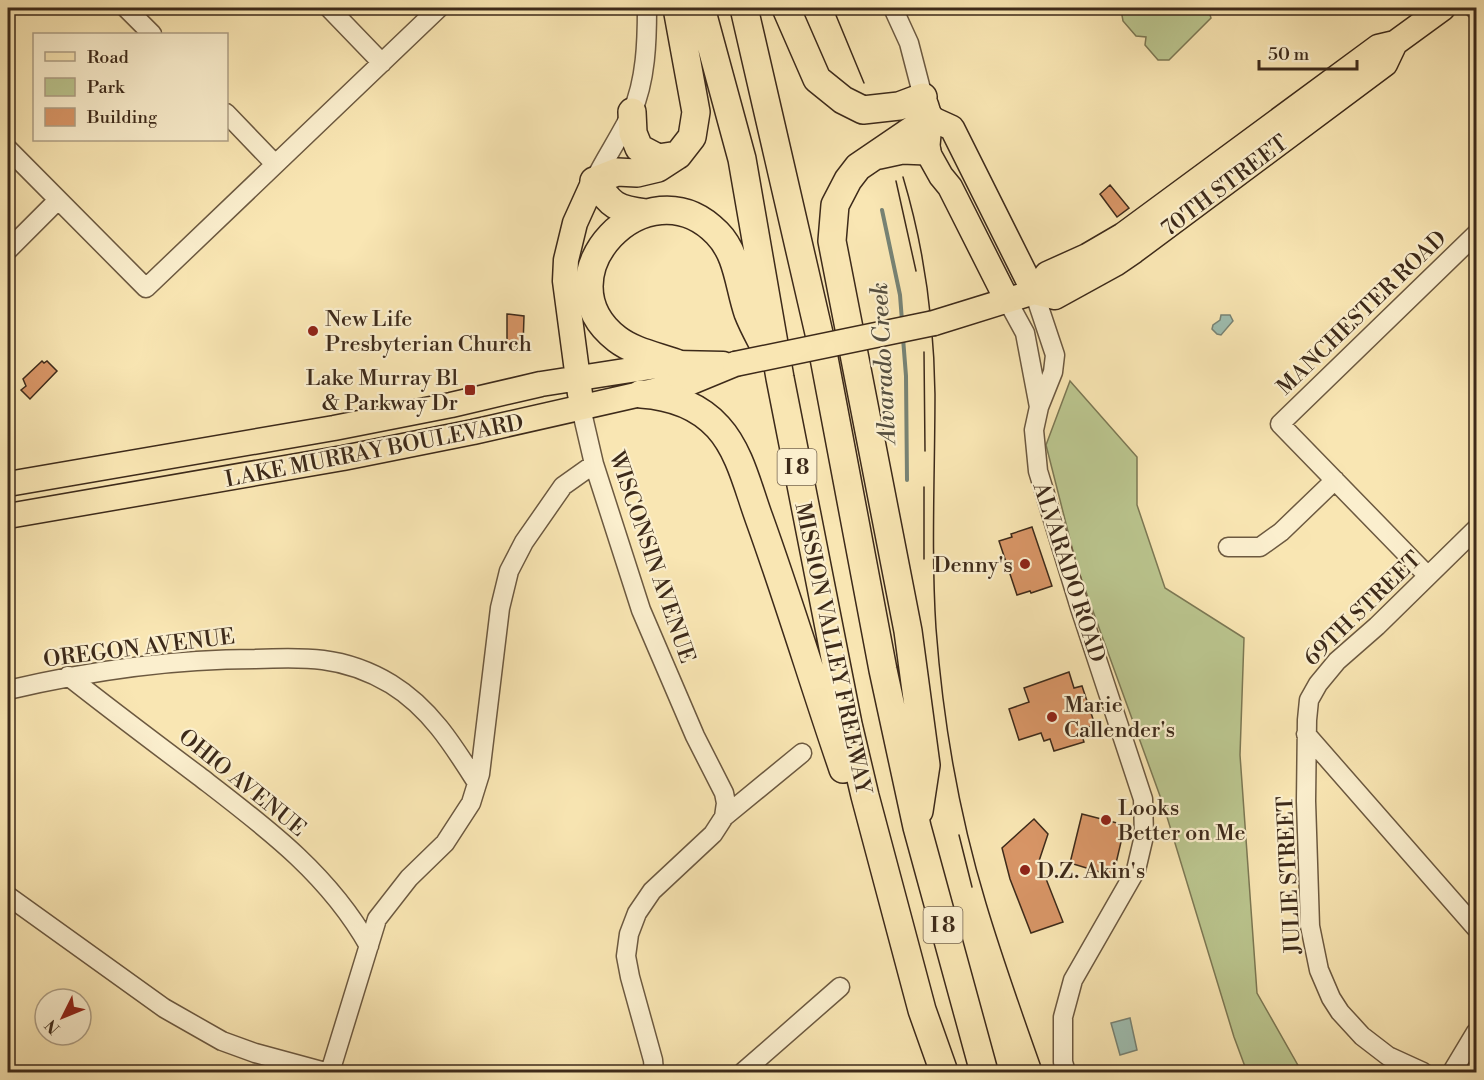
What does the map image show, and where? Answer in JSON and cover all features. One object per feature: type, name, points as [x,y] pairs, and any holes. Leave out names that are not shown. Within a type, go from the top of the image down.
[{"type":"highway","points":[[677,8],[696,112],[692,137],[678,155],[658,168],[637,173],[618,172],[594,181],[610,203],[625,210],[645,213],[672,211],[688,214],[719,234],[730,253],[748,313],[780,378]]},
{"type":"highway","name":"MISSION VALLEY FREEWAY","points":[[701,8],[742,159],[780,378],[848,724],[898,926],[922,1010],[944,1072]]},
{"type":"highway","name":"MISSION VALLEY FREEWAY","points":[[744,8],[821,342],[883,670],[917,827],[984,1072]]},
{"type":"highway","points":[[786,8],[817,79],[843,100],[863,110],[899,106],[927,107]]},
{"type":"highway","points":[[917,827],[926,765],[911,651],[894,553],[832,241],[836,205],[848,180],[858,168],[875,156],[927,107]]},
{"type":"highway","points":[[632,112],[633,133],[639,148],[658,158],[678,155]]},
{"type":"highway","points":[[875,156],[902,150],[927,151]]},
{"type":"highway","points":[[645,213],[628,220],[615,230],[599,250],[591,272],[590,294],[599,318],[616,338],[629,346],[676,363]]},
{"type":"highway","points":[[641,394],[676,400],[690,405],[719,427],[730,442],[786,594],[806,661],[898,926]]},
{"type":"main road","name":"70TH STREET","points":[[1034,292],[1047,274],[1123,236],[1378,47],[1395,43],[1443,8]]},
{"type":"main road","points":[[927,107],[927,151]]},
{"type":"main road","name":"ALVARADO ROAD","points":[[927,107],[952,128],[1034,292]]},
{"type":"main road","name":"ALVARADO ROAD","points":[[927,151],[950,187],[1007,300]]},
{"type":"main road","points":[[581,408],[565,281],[566,260],[575,223],[594,181]]},
{"type":"main road","points":[[1007,300],[1034,292]]},
{"type":"main road","name":"LAKE MURRAY BOULEVARD","points":[[8,516],[347,457],[581,408],[688,383],[735,364],[934,323],[1007,300]]},
{"type":"main road","name":"LAKE MURRAY BOULEVARD","points":[[8,484],[334,428],[541,384],[676,363],[735,364]]},
{"type":"main road","points":[[334,428],[347,457]]},
{"type":"main road","points":[[127,464],[133,495]]},
{"type":"street","points":[[126,8],[151,33]]},
{"type":"street","points":[[329,8],[382,63]]},
{"type":"street","points":[[8,149],[57,201],[146,288],[439,8]]},
{"type":"street","points":[[594,181],[632,112],[642,80],[647,34],[647,8]]},
{"type":"street","points":[[893,8],[909,44],[927,107]]},
{"type":"street","points":[[228,115],[275,164]]},
{"type":"street","points":[[8,250],[57,201]]},
{"type":"street","name":"MANCHESTER ROAD","points":[[1335,480],[1280,424],[1476,234]]},
{"type":"street","name":"ALVARADO ROAD","points":[[1034,292],[1055,355],[1053,372],[1039,407],[1034,430],[1038,471],[1143,799],[1144,836],[1136,870],[1073,980],[1063,1017],[1063,1062],[1066,1072]]},
{"type":"street","name":"ALVARADO ROAD","points":[[1007,300],[1025,333],[1039,407]]},
{"type":"street","name":"WISCONSIN AVENUE","points":[[581,408],[594,464],[641,610],[695,736],[724,793],[726,803],[724,817]]},
{"type":"street","points":[[330,1072],[377,919],[409,878],[445,843],[471,803],[480,774],[500,608],[509,572],[524,542],[563,486],[594,464]]},
{"type":"street","points":[[1228,547],[1260,547],[1281,532],[1335,480],[1428,576]]},
{"type":"street","name":"69TH STREET","points":[[1306,734],[1309,700],[1318,684],[1337,661],[1377,626],[1476,529]]},
{"type":"street","name":"OREGON AVENUE","points":[[8,690],[68,676],[203,659],[307,658],[343,664],[392,684],[419,705],[448,736],[477,783]]},
{"type":"street","name":"OHIO AVENUE","points":[[68,676],[276,836],[316,875],[338,901],[356,923],[369,946]]},
{"type":"street","points":[[1306,734],[1476,928]]},
{"type":"street","name":"JULIE STREET","points":[[1306,734],[1310,926],[1319,970],[1336,1005],[1362,1036],[1388,1056],[1423,1072]]},
{"type":"street","points":[[654,1072],[653,1060],[627,966],[626,945],[637,913],[652,891],[713,834],[724,817],[802,753]]},
{"type":"street","points":[[8,896],[164,1008],[222,1041],[255,1053],[325,1072]]},
{"type":"street","points":[[743,1072],[840,987]]},
{"type":"street","points":[[1452,1072],[1476,1032]]},
{"type":"green space","points":[[1123,8],[1208,8],[1211,18],[1169,60],[1158,60],[1145,45],[1146,37],[1136,36],[1123,21],[1121,10]]},
{"type":"green space","points":[[1070,381],[1137,457],[1137,505],[1165,588],[1244,638],[1240,755],[1257,993],[1299,1067],[1306,1072],[1247,1072],[1234,1037],[1164,807],[1077,567],[1046,445]]},
{"type":"shaded area","points":[[1221,315],[1230,315],[1233,321],[1221,335],[1212,329],[1213,325],[1220,320]]},
{"type":"shaded area","points":[[1130,1018],[1137,1050],[1120,1055],[1111,1023]]},
{"type":"building","points":[[1110,185],[1129,208],[1117,217],[1100,194]]},
{"type":"building","points":[[507,314],[524,316],[523,347],[507,345]]},
{"type":"building","points":[[42,361],[44,363],[47,361],[57,371],[30,399],[21,390],[26,386],[23,379]]},
{"type":"building","name":"Denny's","points":[[1032,527],[1052,586],[1017,595],[999,541]]},
{"type":"building","name":"Marie Callender's","points":[[1069,672],[1074,688],[1082,686],[1095,725],[1080,730],[1084,742],[1054,751],[1050,739],[1044,741],[1041,733],[1019,740],[1009,709],[1029,702],[1024,688]]},
{"type":"building","points":[[1082,814],[1125,825],[1113,876],[1070,863]]},
{"type":"building","name":"D.Z. Akin's","points":[[1034,819],[1048,834],[1039,861],[1063,922],[1031,933],[1010,879],[1002,848]]},
{"type":"waterway","name":"Alvarado Creek","points":[[882,210],[900,295],[902,321]]},
{"type":"waterway","name":"Alvarado Creek","points":[[903,338],[906,376],[907,480]]},
{"type":"tram line","points":[[833,8],[864,83]]},
{"type":"tram line","points":[[903,177],[917,230],[933,339],[935,394],[933,541],[936,628],[948,732],[960,801],[976,869],[999,946],[1043,1072]]},
{"type":"tram line","points":[[896,181],[916,271]]},
{"type":"tram line","points":[[924,352],[925,451]]},
{"type":"tram line","points":[[924,487],[924,559]]},
{"type":"tram line","points":[[959,835],[972,887]]},
{"type":"place","name":"New Life Presbyterian Church","points":[[313,331]]},
{"type":"place","name":"Lake Murray Bl & Parkway Dr","points":[[470,390]]},
{"type":"place","name":"Denny's","points":[[1025,564]]},
{"type":"place","name":"Marie Callender's","points":[[1052,717]]},
{"type":"place","name":"Looks Better on Me","points":[[1106,820]]},
{"type":"place","name":"D.Z. Akin's","points":[[1025,870]]}]
